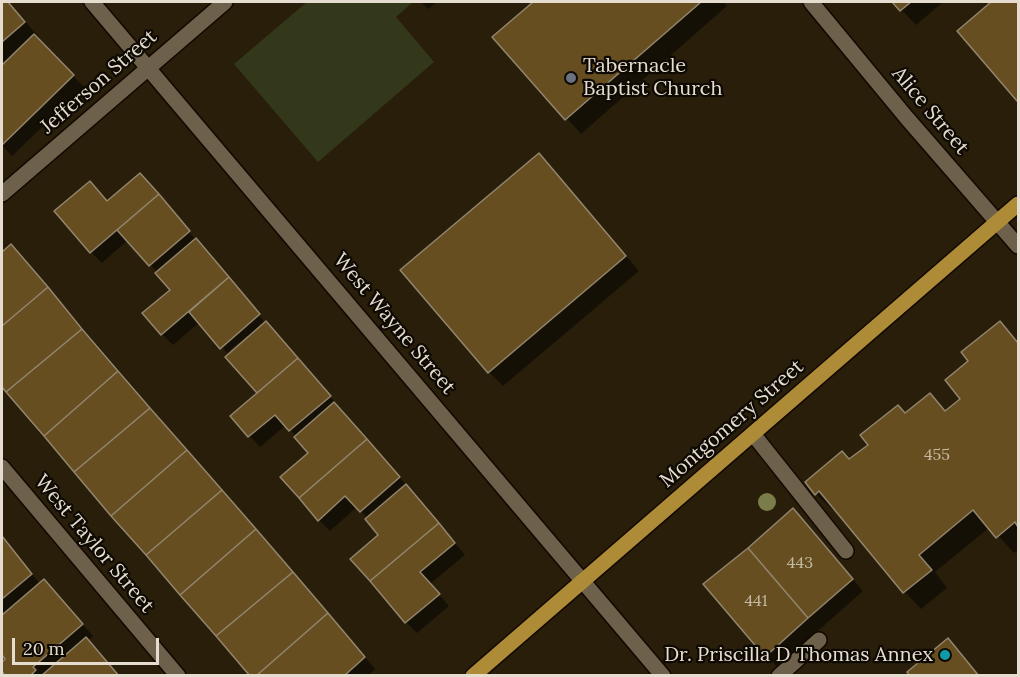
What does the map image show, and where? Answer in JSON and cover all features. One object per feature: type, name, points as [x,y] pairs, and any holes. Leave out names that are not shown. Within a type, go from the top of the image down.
[{"type":"main road","name":"Montgomery Street","points":[[473,675],[1018,204]]},
{"type":"street","name":"West Wayne Street","points":[[92,2],[663,675]]},
{"type":"street","name":"Jefferson Street","points":[[2,194],[225,2]]},
{"type":"street","name":"Alice Street","points":[[812,2],[906,117],[1018,246]]},
{"type":"street","points":[[753,434],[846,551]]},
{"type":"street","name":"West Taylor Street","points":[[2,467],[178,675]]},
{"type":"street","points":[[779,675],[819,640]]},
{"type":"green space","points":[[307,2],[413,2],[396,17],[434,62],[318,162],[234,64]]},
{"type":"building","points":[[2,2],[8,2],[25,22],[2,42]]},
{"type":"building","name":"Tabernacle Baptist Church","points":[[533,2],[701,2],[565,120],[492,37]]},
{"type":"building","points":[[892,2],[911,2],[900,11]]},
{"type":"building","points":[[991,2],[1018,2],[1017,101],[957,31]]},
{"type":"building","points":[[34,34],[74,75],[2,145],[2,65]]},
{"type":"building","points":[[539,153],[626,256],[488,373],[400,270]]},
{"type":"building","points":[[140,173],[159,194],[90,253],[54,211],[90,181],[107,201]]},
{"type":"building","points":[[159,194],[190,231],[149,266],[117,230]]},
{"type":"building","points":[[196,238],[229,277],[161,335],[142,313],[170,290],[155,273]]},
{"type":"building","points":[[11,244],[48,287],[2,326],[2,252]]},
{"type":"building","points":[[229,277],[260,314],[220,349],[189,312]]},
{"type":"building","points":[[48,287],[82,329],[6,392],[2,387],[2,326]]},
{"type":"building","points":[[266,321],[298,358],[257,393],[225,357]]},
{"type":"building","points":[[1000,321],[1018,343],[1018,527],[1015,522],[996,538],[973,510],[919,555],[932,570],[903,593],[819,491],[815,495],[805,482],[842,451],[849,459],[868,445],[860,435],[898,405],[905,413],[930,393],[945,411],[960,399],[945,380],[968,361],[961,352]]},
{"type":"building","points":[[82,329],[118,371],[44,436],[6,392]]},
{"type":"building","points":[[298,358],[331,396],[289,431],[275,415],[248,437],[230,416]]},
{"type":"building","points":[[118,371],[150,408],[74,472],[44,436]]},
{"type":"building","points":[[334,402],[367,439],[299,498],[280,477],[308,453],[294,437]]},
{"type":"building","points":[[150,408],[187,450],[111,516],[74,472]]},
{"type":"building","points":[[367,439],[400,477],[360,512],[345,496],[318,521],[299,498]]},
{"type":"building","points":[[187,450],[222,490],[146,555],[111,516]]},
{"type":"building","points":[[406,484],[439,523],[370,581],[350,559],[378,535],[365,519]]},
{"type":"building","points":[[222,490],[256,529],[180,595],[146,555]]},
{"type":"building","points":[[793,508],[853,579],[808,618],[748,548]]},
{"type":"building","points":[[439,523],[455,543],[420,572],[440,594],[405,623],[370,581]]},
{"type":"building","points":[[256,529],[293,572],[216,636],[180,595]]},
{"type":"building","points":[[2,536],[32,574],[2,599]]},
{"type":"building","points":[[748,548],[808,618],[765,657],[703,584]]},
{"type":"building","points":[[293,572],[328,613],[256,676],[250,676],[216,636]]},
{"type":"building","points":[[44,579],[83,624],[33,667],[36,670],[30,676],[5,676],[2,671],[2,662],[5,659],[2,655],[2,615]]},
{"type":"building","points":[[328,613],[365,657],[344,676],[256,676]]},
{"type":"building","points":[[86,637],[119,676],[41,676]]},
{"type":"building","name":"Dr. Priscilla D Thomas Annex","points":[[948,638],[979,676],[910,676],[907,672]]},
{"type":"place","name":"Tabernacle Baptist Church","points":[[571,78]]},
{"type":"place","name":"Dr. Priscilla D Thomas Annex","points":[[945,655]]}]
